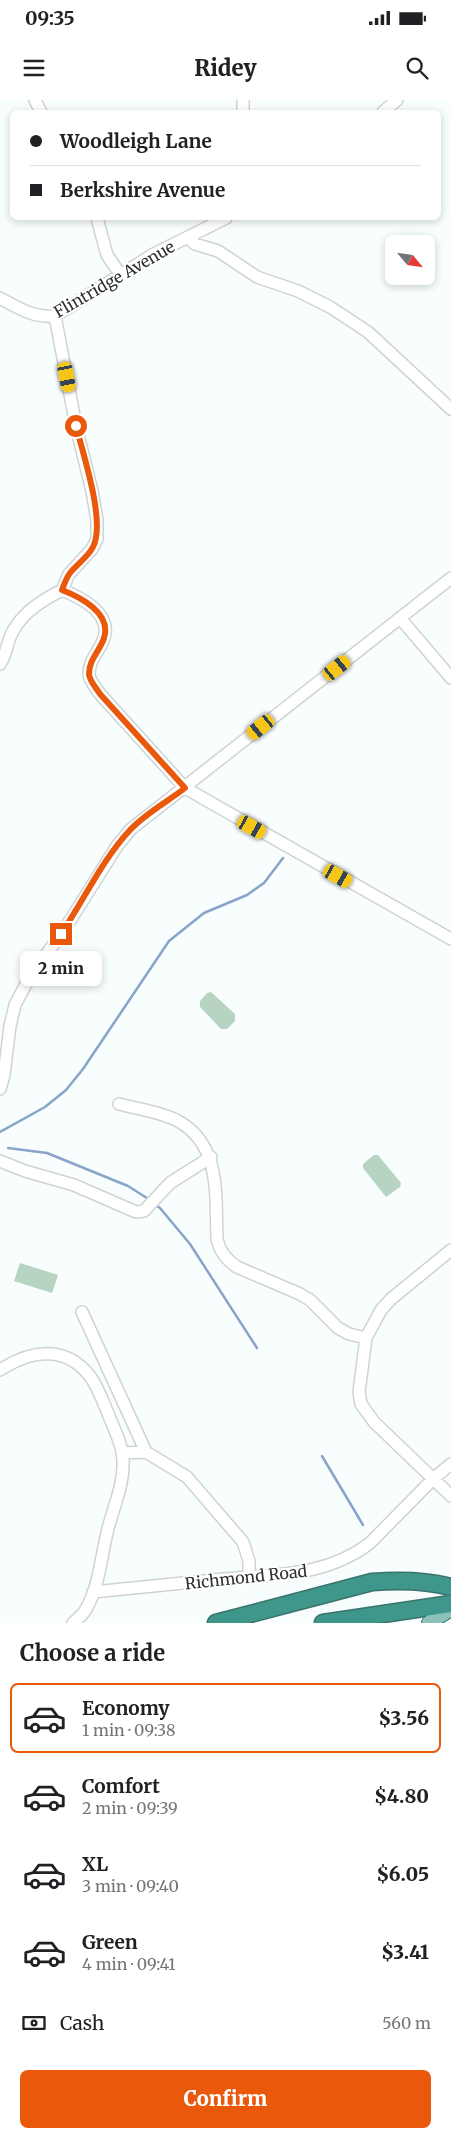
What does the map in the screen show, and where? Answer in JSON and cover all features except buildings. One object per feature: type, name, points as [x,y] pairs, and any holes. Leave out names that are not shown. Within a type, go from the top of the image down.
[{"type":"highway","points":[[216,1623],[372,1582],[415,1581],[451,1587]]},
{"type":"highway","points":[[323,1623],[451,1604]]},
{"type":"main road","points":[[429,1623],[451,1609]]},
{"type":"street","points":[[385,110],[397,100]]},
{"type":"street","points":[[97,220],[102,241],[120,274]]},
{"type":"street","name":"Flintridge Avenue","points":[[0,298],[29,313],[42,317],[55,316],[120,274],[222,220]]},
{"type":"street","points":[[188,237],[195,244],[218,251],[257,278],[298,291],[338,312],[368,332],[451,409]]},
{"type":"street","points":[[0,664],[8,647],[12,632],[20,620],[44,600],[62,590],[69,574],[92,549],[97,539],[97,520],[76,426],[55,316]]},
{"type":"street","points":[[0,1090],[15,1005],[26,984],[71,919],[119,843],[131,829],[150,812],[185,788],[451,578]]},
{"type":"street","points":[[62,590],[87,602],[99,614],[104,625],[105,638],[90,663],[89,676],[100,694],[185,788],[451,938]]},
{"type":"street","points":[[400,618],[451,678]]},
{"type":"street","points":[[119,1104],[177,1120],[200,1138],[211,1157],[218,1239],[220,1249],[228,1260],[237,1267],[300,1294],[310,1300],[338,1328],[349,1334],[366,1338]]},
{"type":"street","points":[[0,1161],[25,1171],[83,1188],[132,1211],[144,1211],[170,1183],[211,1157]]},
{"type":"street","points":[[451,1250],[391,1299],[382,1310],[366,1338],[359,1392],[361,1404],[374,1422],[451,1496]]},
{"type":"street","points":[[82,1312],[146,1452],[151,1457],[173,1467],[187,1477],[243,1542],[249,1561],[248,1577]]},
{"type":"street","points":[[0,1370],[9,1364],[37,1354],[58,1355],[80,1366],[89,1375],[98,1390],[120,1443],[123,1464],[120,1485],[93,1592],[85,1610],[73,1623]]},
{"type":"street","points":[[122,1453],[146,1452]]},
{"type":"street","name":"Richmond Road","points":[[93,1592],[309,1572],[327,1567],[359,1552],[370,1544],[433,1479],[451,1464]]},
{"type":"green space","points":[[211,992],[235,1014],[235,1021],[227,1029],[221,1029],[200,1007],[200,1001],[207,993]]},
{"type":"green space","points":[[374,1155],[378,1155],[401,1183],[400,1187],[386,1197],[363,1168],[363,1164]]},
{"type":"green space","points":[[20,1263],[58,1275],[52,1293],[14,1281]]},
{"type":"waterway","points":[[0,1132],[45,1107],[66,1090],[83,1069],[169,941],[204,913],[247,895],[264,883],[283,858]]},
{"type":"waterway","points":[[8,1148],[47,1153],[128,1186],[150,1200]]},
{"type":"waterway","points":[[154,1204],[160,1208],[190,1244],[257,1348]]},
{"type":"waterway","points":[[322,1456],[363,1525]]},
{"type":"route","points":[[61,934],[117,846],[131,829],[150,812],[185,788],[100,694],[89,676],[90,663],[105,638],[104,625],[99,614],[87,602],[74,594],[62,590],[69,574],[92,549],[97,539],[97,520],[92,491],[76,426]]}]
